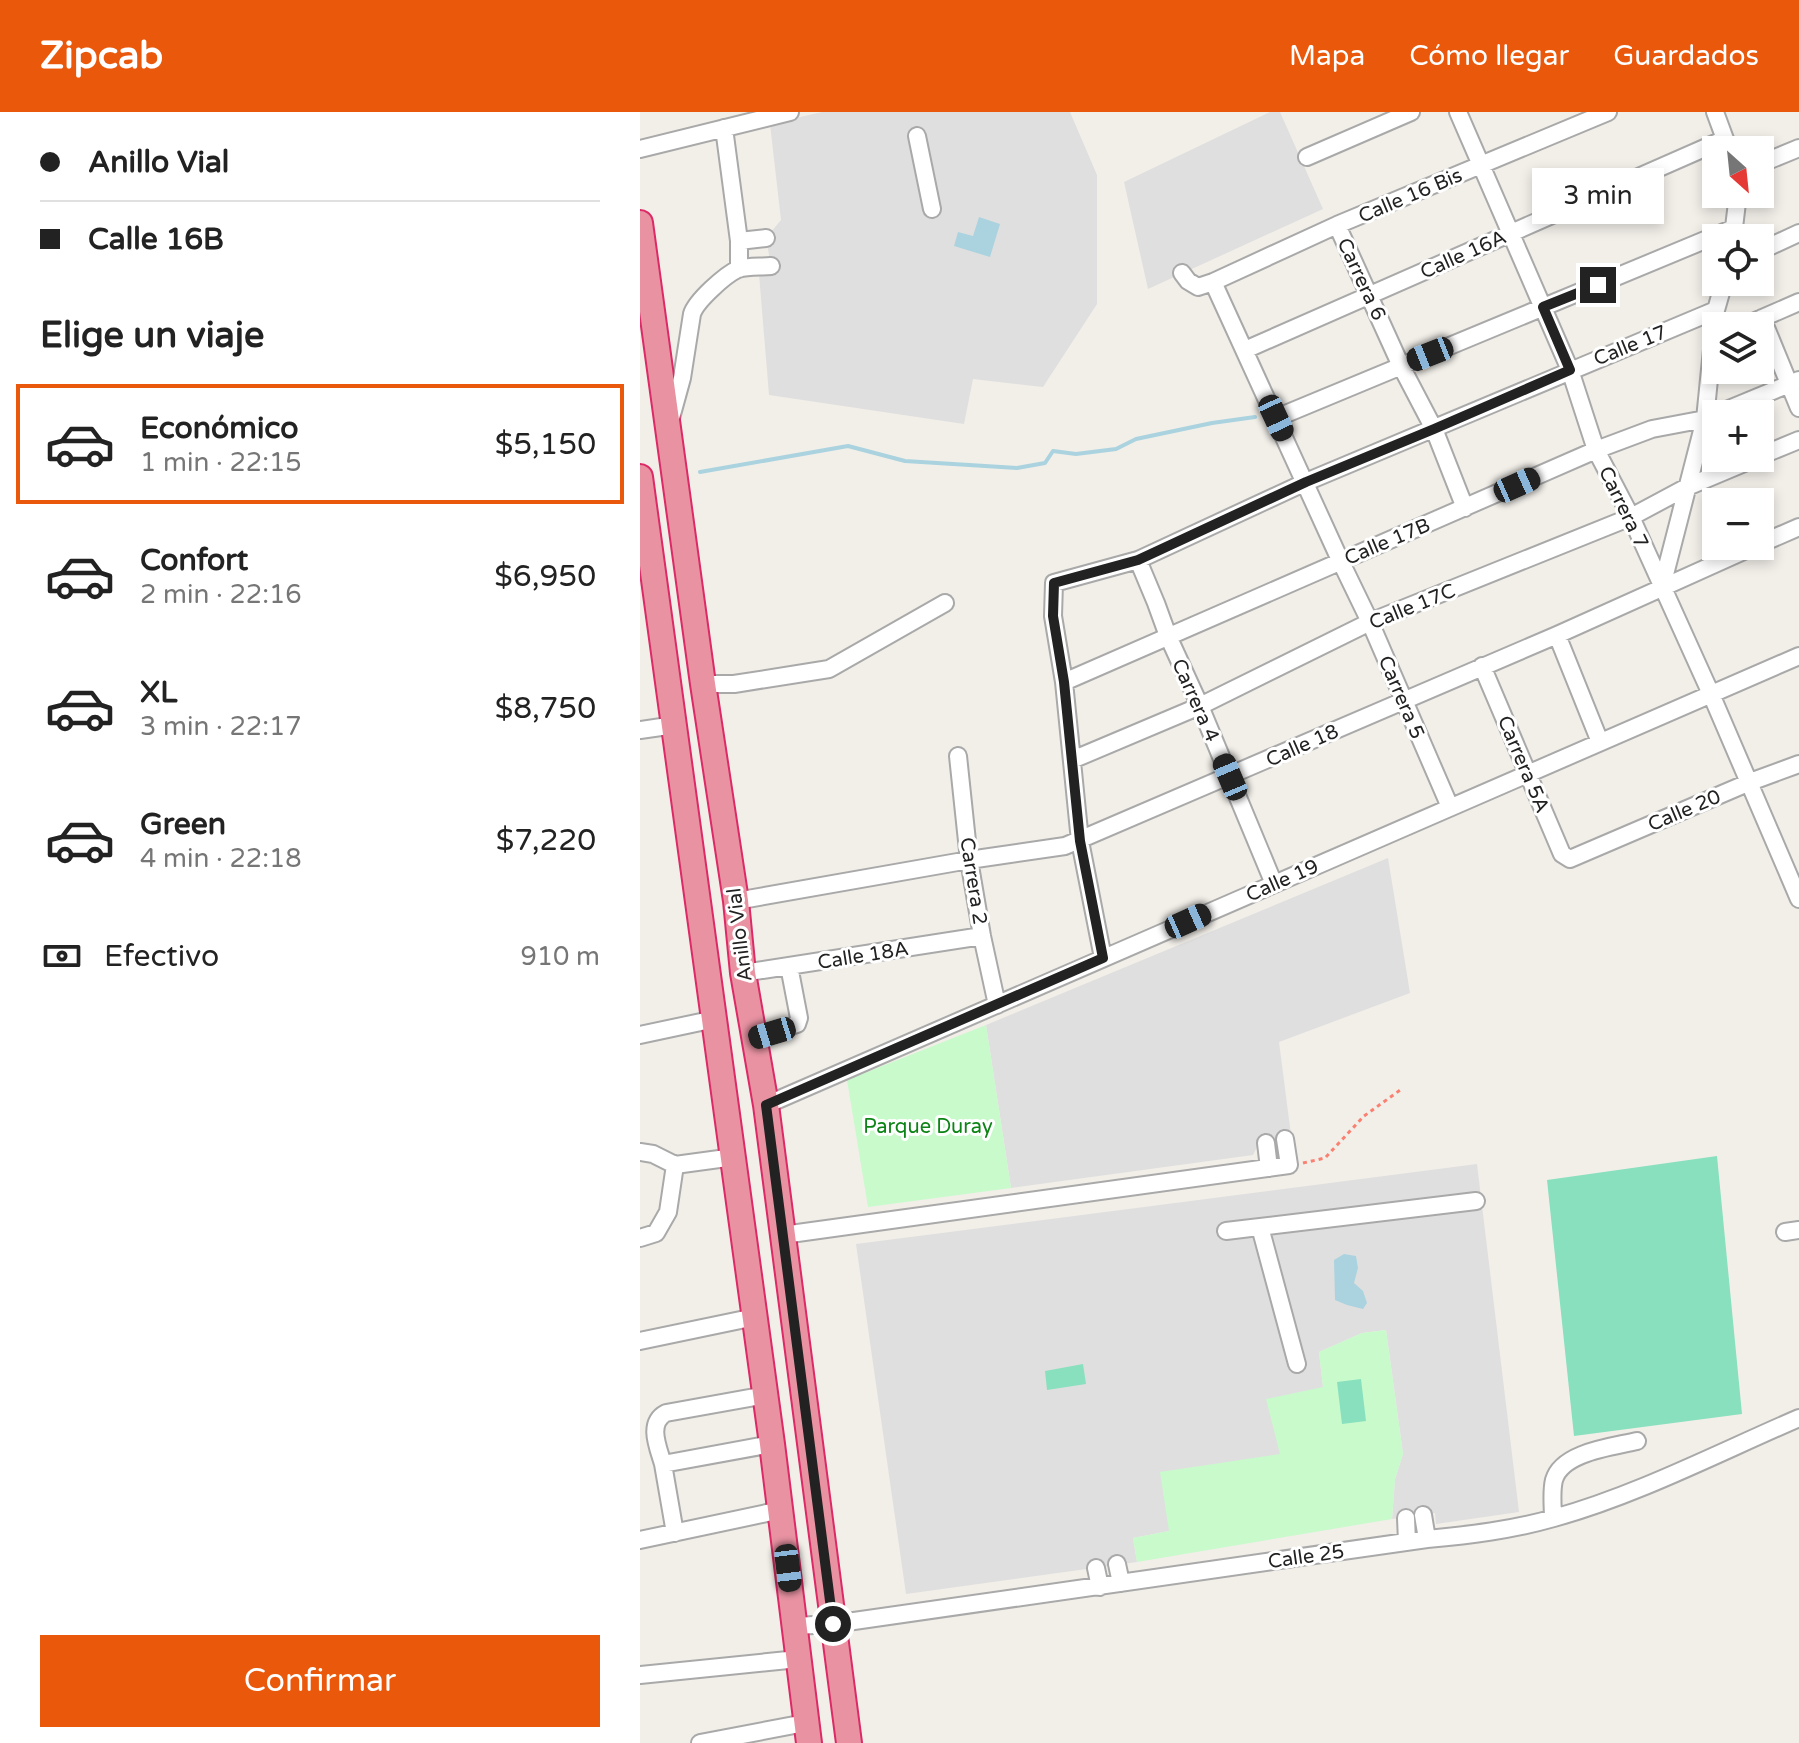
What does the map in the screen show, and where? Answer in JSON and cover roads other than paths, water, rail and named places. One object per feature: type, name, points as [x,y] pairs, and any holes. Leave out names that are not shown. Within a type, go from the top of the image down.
[{"type":"highway","name":"Anillo Vial","points":[[640,223],[736,901],[743,973],[766,1105],[849,1743]]},
{"type":"highway","name":"Anillo Vial","points":[[640,477],[766,1395],[807,1733]]},
{"type":"street","points":[[640,149],[790,112]]},
{"type":"street","points":[[1307,157],[1411,112]]},
{"type":"street","name":"Carrera 7","points":[[1458,112],[1570,370],[1596,450],[1631,517],[1798,895]]},
{"type":"street","name":"Calle 16 Bis","points":[[1213,282],[1337,225],[1608,112]]},
{"type":"street","points":[[1715,112],[1724,136]]},
{"type":"street","points":[[724,128],[739,241],[739,269]]},
{"type":"street","points":[[917,136],[932,209]]},
{"type":"street","points":[[1774,158],[1799,148]]},
{"type":"street","name":"Calle 16A","points":[[1245,350],[1511,233],[1702,154]]},
{"type":"street","name":"Carrera 6","points":[[1337,225],[1401,366],[1434,429],[1465,508]]},
{"type":"street","points":[[1774,245],[1799,233]]},
{"type":"street","points":[[739,241],[766,238]]},
{"type":"street","points":[[1276,418],[1543,307],[1702,245]]},
{"type":"street","points":[[669,427],[682,378],[695,305],[739,269],[771,266]]},
{"type":"street","points":[[1182,273],[1198,287],[1213,282]]},
{"type":"street","name":"Carrera 5","points":[[1213,282],[1370,622],[1450,807]]},
{"type":"street","points":[[1716,310],[1720,296]]},
{"type":"street","points":[[1774,313],[1799,302]]},
{"type":"street","name":"Calle 17","points":[[1064,682],[1053,616],[1052,586],[1057,581],[1138,560],[1306,482],[1716,310]]},
{"type":"street","points":[[1774,342],[1794,383],[1799,408]]},
{"type":"street","name":"Calle 17B","points":[[1752,400],[1794,383]]},
{"type":"street","name":"Calle 17B","points":[[1064,682],[1596,450],[1652,429],[1702,418]]},
{"type":"street","name":"Calle 17C","points":[[1774,450],[1799,440]]},
{"type":"street","points":[[1662,586],[1687,487],[1702,446]]},
{"type":"street","name":"Calle 17C","points":[[1072,760],[1200,706],[1370,622],[1631,517],[1722,472]]},
{"type":"street","name":"Calle 18","points":[[1774,538],[1799,527]]},
{"type":"street","name":"Carrera 4","points":[[1138,560],[1274,884]]},
{"type":"street","name":"Calle 18","points":[[736,901],[1080,841],[1723,560]]},
{"type":"street","points":[[703,684],[734,684],[829,669],[945,603]]},
{"type":"street","points":[[1557,635],[1600,742]]},
{"type":"street","name":"Calle 19","points":[[766,1105],[1799,656]]},
{"type":"street","name":"Carrera 5A","points":[[1482,666],[1562,854],[1570,859]]},
{"type":"street","points":[[1064,682],[1080,841],[1103,958]]},
{"type":"street","points":[[640,730],[675,725]]},
{"type":"street","name":"Carrera 2","points":[[958,756],[969,860],[997,1005]]},
{"type":"street","name":"Calle 20","points":[[1570,859],[1799,764]]},
{"type":"street","name":"Calle 18A","points":[[743,973],[982,936]]},
{"type":"street","points":[[754,1038],[797,1024],[799,1018],[789,966]]},
{"type":"street","points":[[642,1030],[715,1019]]},
{"type":"street","points":[[783,1235],[1096,1184],[1289,1165],[1285,1139]]},
{"type":"street","points":[[1266,1143],[1269,1168]]},
{"type":"street","points":[[640,1152],[653,1154],[675,1165],[734,1157]]},
{"type":"street","points":[[640,1238],[656,1233],[668,1212],[675,1165]]},
{"type":"street","points":[[1226,1231],[1476,1201]]},
{"type":"street","points":[[1260,1227],[1297,1364]]},
{"type":"street","points":[[640,1341],[755,1317]]},
{"type":"street","points":[[675,1533],[655,1435],[658,1417],[766,1395]]},
{"type":"street","name":"Calle 25","points":[[795,1626],[833,1624],[1427,1539],[1497,1532],[1553,1518],[1626,1493],[1799,1418]]},
{"type":"street","points":[[1553,1518],[1554,1482],[1559,1469],[1582,1455],[1637,1441]]},
{"type":"street","points":[[663,1464],[772,1444]]},
{"type":"street","points":[[640,1540],[781,1510]]},
{"type":"street","points":[[1423,1515],[1427,1539]]},
{"type":"street","points":[[1406,1518],[1407,1542]]},
{"type":"street","points":[[1117,1564],[1121,1583]]},
{"type":"street","points":[[1096,1568],[1100,1587]]},
{"type":"street","points":[[640,1675],[798,1659]]},
{"type":"street","points":[[700,1743],[807,1733]]},
{"type":"water","points":[[979,217],[1000,224],[990,257],[954,246],[958,232],[973,236]]},
{"type":"water","points":[[1344,1254],[1356,1256],[1358,1268],[1354,1283],[1363,1291],[1367,1303],[1363,1309],[1335,1300],[1334,1260]]},
{"type":"waterway","points":[[700,472],[848,446],[905,461],[1017,468],[1045,463],[1053,451],[1076,454],[1116,449],[1136,439],[1255,417]]},
{"type":"park label","name":"Parque Duray","points":[[928,1126]]}]
